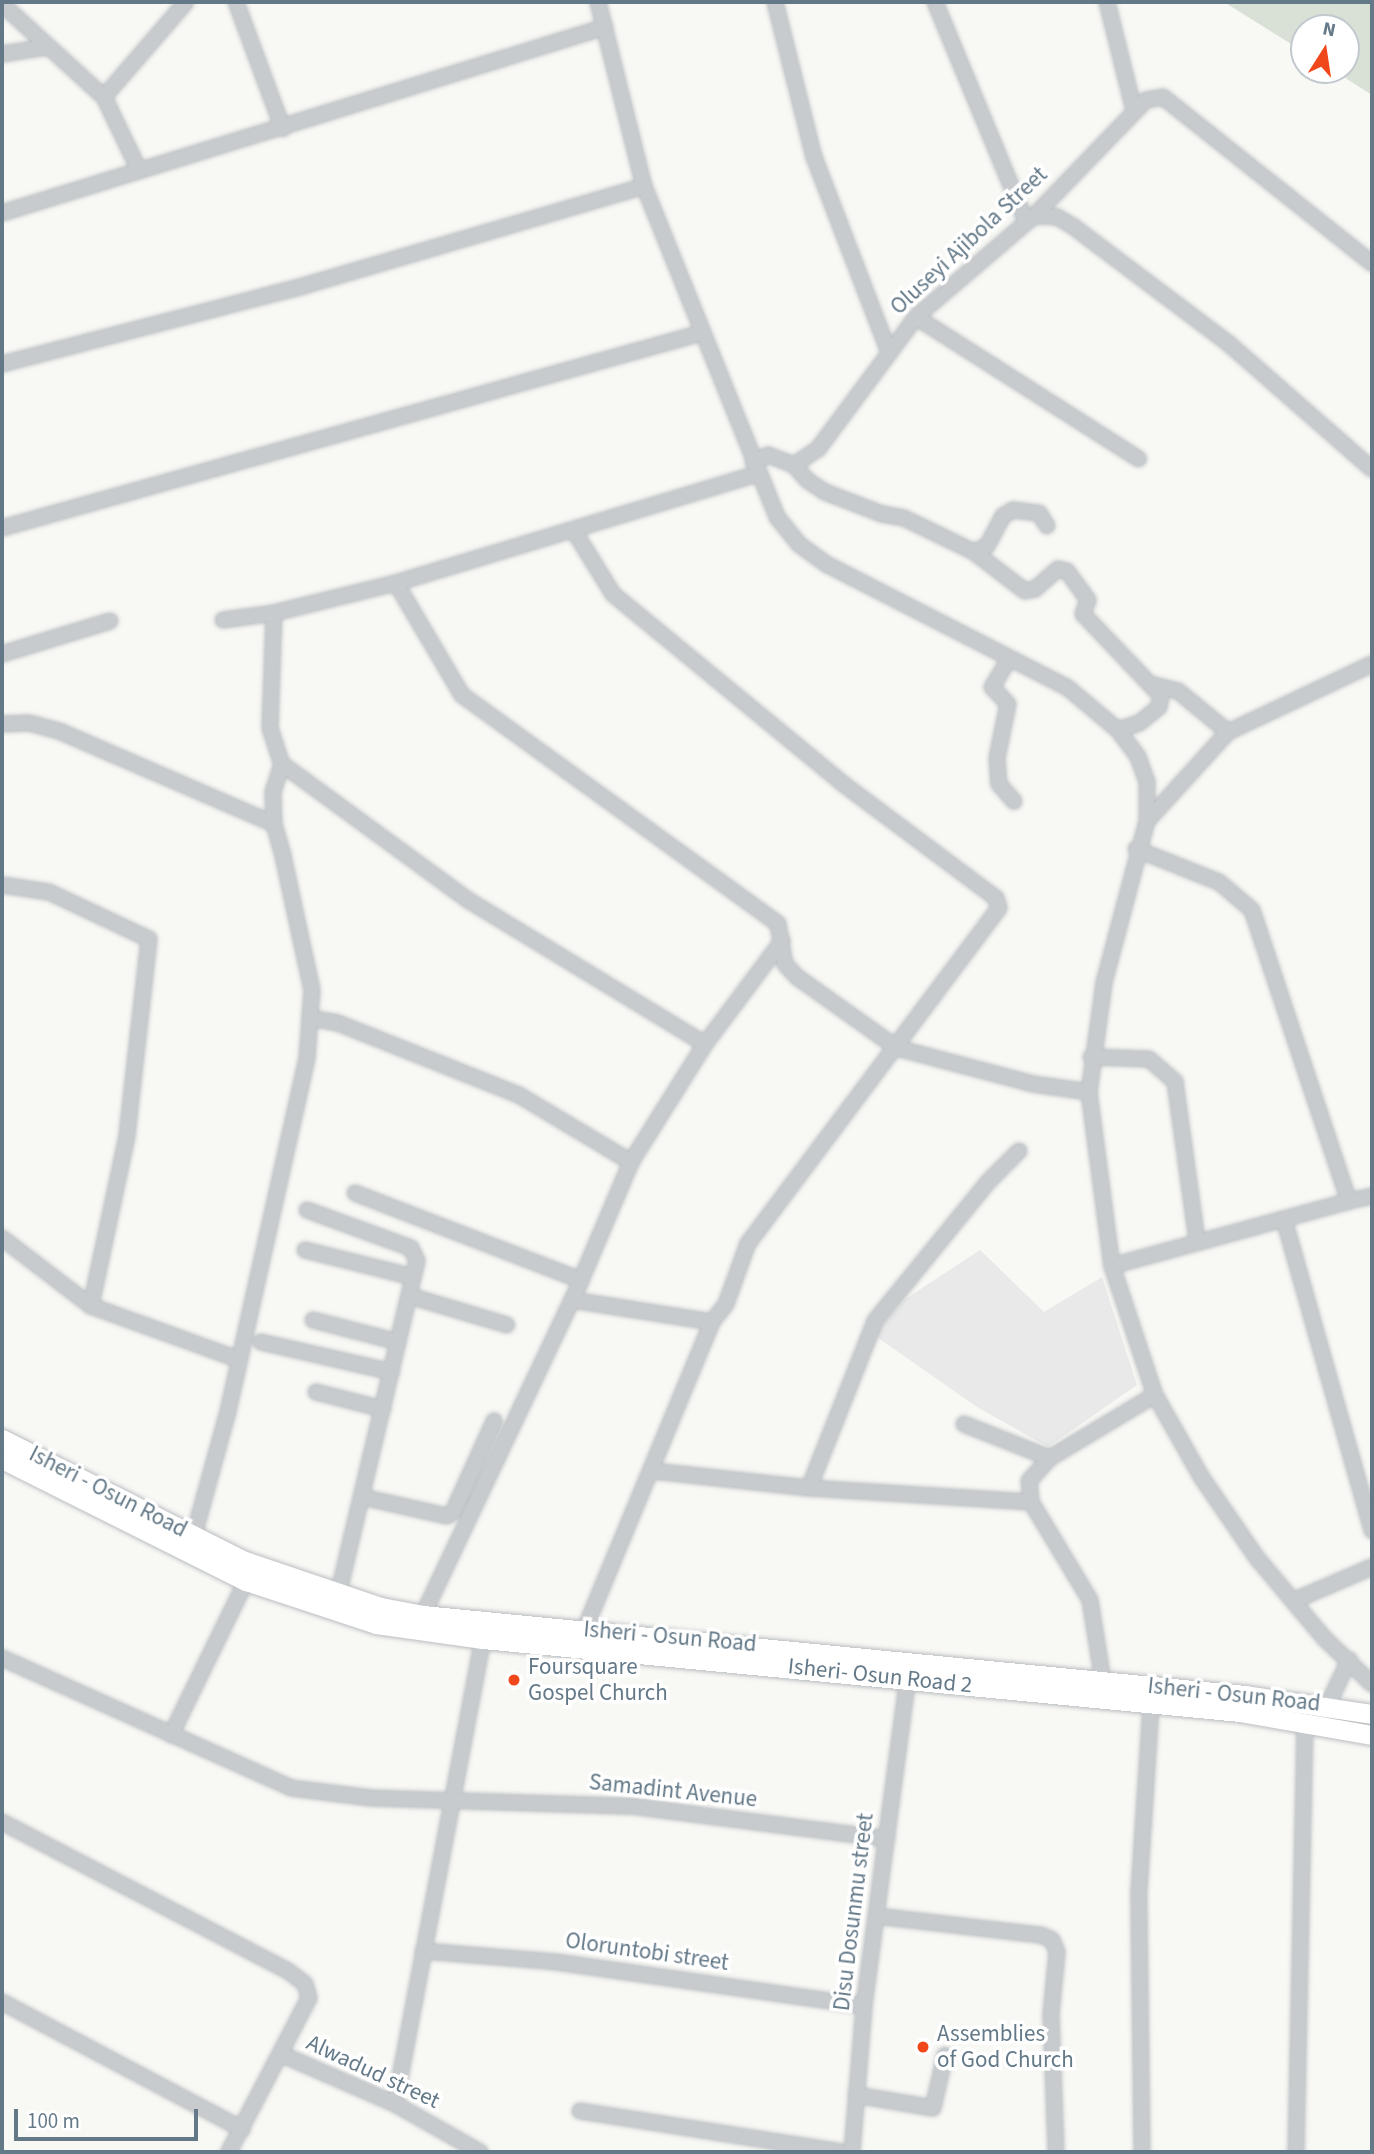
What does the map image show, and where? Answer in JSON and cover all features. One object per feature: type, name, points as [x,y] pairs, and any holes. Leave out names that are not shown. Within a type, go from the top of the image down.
[{"type":"main road","name":"Isheri - Osun Road","points":[[2,1439],[245,1562],[338,1596],[423,1615],[1104,1681],[1328,1705],[1372,1714]]},
{"type":"main road","name":"Isheri- Osun Road 2","points":[[2,1459],[246,1581],[376,1624],[483,1639],[1152,1703],[1312,1724],[1372,1735]]},
{"type":"street","points":[[104,97],[186,2]]},
{"type":"street","points":[[236,2],[283,129]]},
{"type":"street","points":[[598,2],[644,186],[754,468],[776,517],[800,545],[903,607],[1068,688],[1118,730],[1138,757],[1147,782],[1147,821]]},
{"type":"street","points":[[775,2],[814,157],[888,350]]},
{"type":"street","points":[[935,2],[1030,219],[1058,217],[1074,227],[1228,343],[1372,469]]},
{"type":"street","points":[[1107,2],[1117,27],[1133,110]]},
{"type":"street","points":[[2,4],[104,97],[139,170]]},
{"type":"street","points":[[2,212],[283,129],[605,27]]},
{"type":"street","points":[[2,54],[48,47]]},
{"type":"street","name":"Oluseyi Ajibola Street","points":[[794,465],[818,449],[888,350],[916,317],[1030,219],[1133,110],[1146,100],[1163,97],[1372,263]]},
{"type":"street","points":[[2,364],[303,286],[644,186]]},
{"type":"street","points":[[916,317],[1139,459]]},
{"type":"street","points":[[2,528],[701,333]]},
{"type":"street","points":[[223,620],[274,613],[396,583],[574,531],[754,468],[768,455],[794,465],[807,480],[825,492],[882,514],[904,518],[974,552],[1025,591],[1035,589],[1058,569],[1067,571],[1088,600],[1083,614],[1161,695],[1159,707],[1139,723],[1118,730]]},
{"type":"street","points":[[974,552],[987,546],[1003,516],[1013,510],[1039,513],[1047,526]]},
{"type":"street","points":[[574,531],[589,561],[623,603],[842,783],[996,898],[999,908],[897,1048],[748,1243],[726,1304],[712,1322],[653,1471],[585,1629]]},
{"type":"street","points":[[396,583],[462,695],[778,924],[785,964],[797,977],[897,1048],[1033,1084],[1089,1092]]},
{"type":"street","points":[[274,613],[270,729],[282,764],[468,900],[705,1044]]},
{"type":"street","points":[[2,653],[110,621]]},
{"type":"street","points":[[1009,659],[992,687],[1008,705],[1000,726],[1004,734],[997,758],[999,784],[1014,801]]},
{"type":"street","points":[[1372,664],[1228,732],[1147,821],[1136,849],[1091,1057],[1089,1092],[1112,1266],[1155,1395],[1202,1478],[1257,1558],[1293,1601],[1372,1684]]},
{"type":"street","points":[[1154,685],[1178,691],[1228,732]]},
{"type":"street","points":[[2,724],[29,723],[59,731],[274,824]]},
{"type":"street","points":[[194,1535],[240,1360],[307,1058],[312,990],[274,824],[273,792],[282,764]]},
{"type":"street","points":[[1136,849],[1219,882],[1252,910],[1349,1201]]},
{"type":"street","points":[[2,885],[58,896],[149,939],[143,1029],[127,1136],[91,1306]]},
{"type":"street","points":[[423,1615],[572,1300],[631,1162],[705,1044],[782,941]]},
{"type":"street","points":[[310,1018],[338,1023],[519,1095],[631,1162]]},
{"type":"street","points":[[1091,1057],[1149,1059],[1175,1082],[1197,1241]]},
{"type":"street","points":[[809,1488],[875,1321],[988,1182],[1019,1151]]},
{"type":"street","points":[[355,1193],[581,1280]]},
{"type":"street","points":[[1112,1266],[1372,1196]]},
{"type":"street","points":[[307,1210],[411,1248],[417,1261],[338,1596]]},
{"type":"street","points":[[1284,1219],[1372,1531]]},
{"type":"street","points":[[2,1238],[91,1306],[240,1360]]},
{"type":"street","points":[[305,1250],[414,1277]]},
{"type":"street","points":[[410,1296],[507,1325]]},
{"type":"street","points":[[572,1300],[712,1322]]},
{"type":"street","points":[[313,1320],[398,1342]]},
{"type":"street","points":[[261,1342],[392,1372]]},
{"type":"street","points":[[316,1392],[383,1409]]},
{"type":"street","points":[[1104,1681],[1090,1600],[1031,1502],[1029,1481],[1050,1458],[1155,1395]]},
{"type":"street","points":[[362,1497],[447,1516],[453,1512],[494,1421]]},
{"type":"street","points":[[964,1424],[1050,1458]]},
{"type":"street","points":[[653,1471],[809,1488],[1031,1502]]},
{"type":"street","points":[[1293,1601],[1372,1567]]},
{"type":"street","points":[[171,1735],[246,1581]]},
{"type":"street","points":[[395,2104],[483,1639]]},
{"type":"street","name":"Samadint Avenue","points":[[2,1658],[291,1788],[372,1798],[454,1798],[630,1806],[887,1839]]},
{"type":"street","points":[[1296,2152],[1312,1724],[1328,1705],[1349,1661]]},
{"type":"street","name":"Disu Dosunmu street","points":[[852,2152],[864,2006],[908,1678]]},
{"type":"street","points":[[1142,2152],[1139,1891],[1152,1703]]},
{"type":"street","points":[[2,1822],[298,1977],[309,1998],[283,2055],[229,2152]]},
{"type":"street","points":[[876,1916],[1041,1934],[1052,1940],[1057,1952],[1051,2014],[1056,2151]]},
{"type":"street","name":"Oloruntobi street","points":[[423,1951],[556,1962],[864,2006]]},
{"type":"street","points":[[2,2003],[242,2129]]},
{"type":"street","name":"Alwadud street","points":[[283,2055],[395,2104],[480,2152]]},
{"type":"street","points":[[856,2095],[933,2108],[938,2102],[945,2055]]},
{"type":"street","points":[[580,2111],[841,2152]]},
{"type":"shaded area","points":[[1224,2],[1372,2],[1372,95],[1355,84],[1360,84],[1360,14],[1290,14],[1290,43]]},
{"type":"shaded area","points":[[980,1250],[1044,1312],[1102,1277],[1137,1385],[1048,1447],[977,1407],[874,1335],[904,1300]]},
{"type":"place","name":"Foursquare Gospel Church","points":[[514,1680]]},
{"type":"place","name":"Assemblies of God Church","points":[[923,2047]]}]
